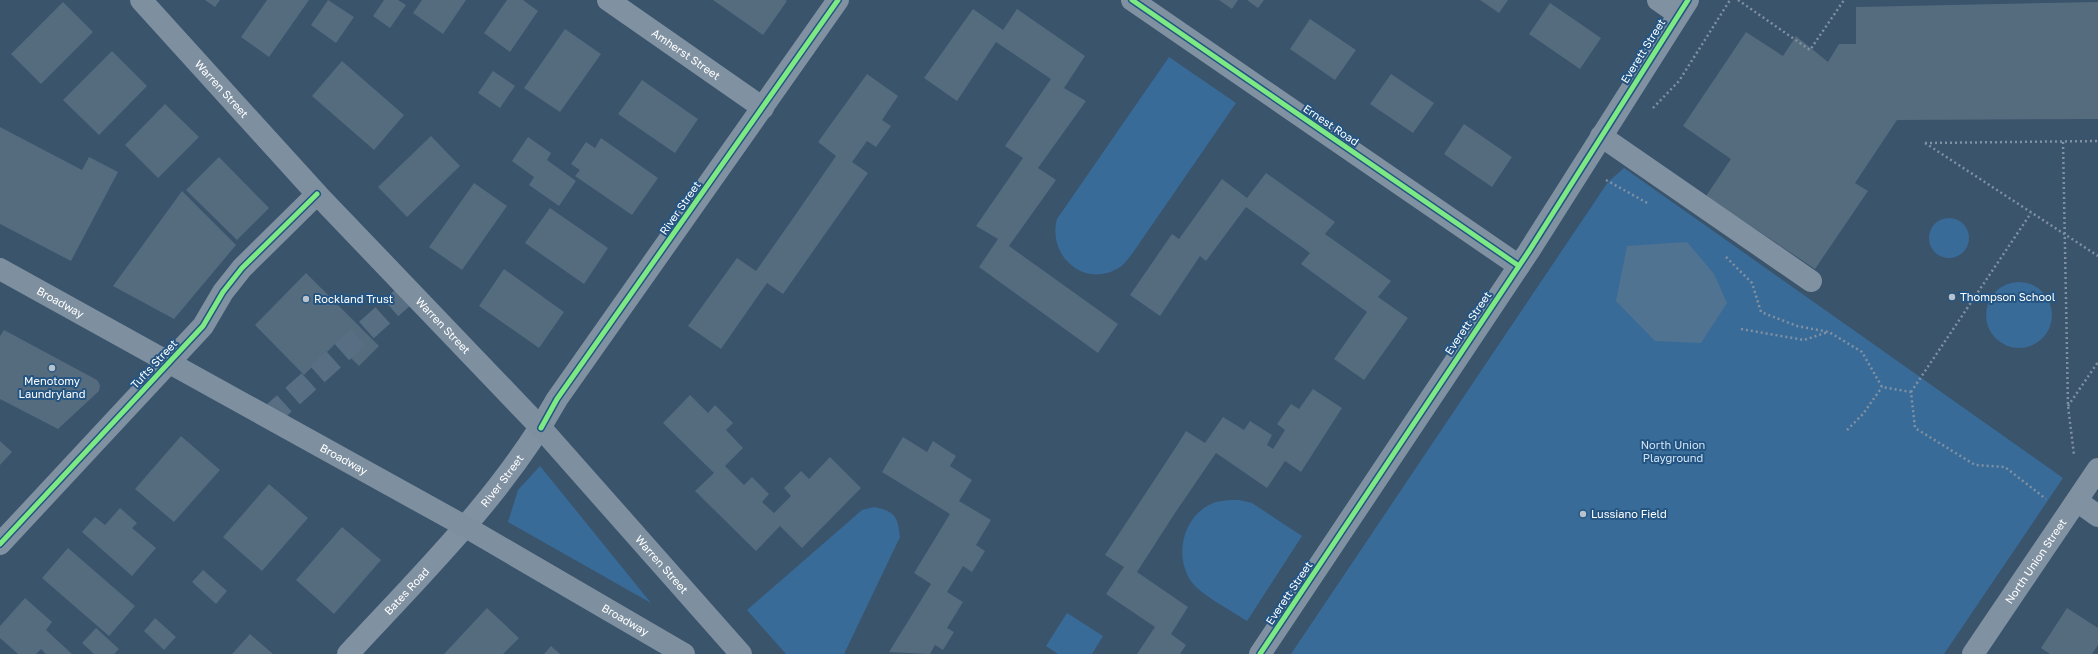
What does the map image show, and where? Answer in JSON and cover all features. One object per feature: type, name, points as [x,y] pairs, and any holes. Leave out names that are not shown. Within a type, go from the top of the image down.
[{"type":"main road","name":"Warren Street","points":[[141,0],[317,194],[541,428],[741,654]]},
{"type":"main road","name":"Broadway","points":[[0,269],[168,364],[466,527],[684,654]]},
{"type":"street","name":"Amherst Street","points":[[608,0],[763,108]]},
{"type":"street","name":"River Street","points":[[466,527],[541,428],[562,393],[838,0]]},
{"type":"street","name":"Ernest Road","points":[[1132,0],[1519,266]]},
{"type":"street","points":[[1658,0],[1683,7]]},
{"type":"street","name":"Everett Street","points":[[1260,654],[1519,266],[1683,7]]},
{"type":"street","points":[[1601,136],[1811,281]]},
{"type":"street","name":"Tufts Street","points":[[0,544],[203,326],[223,292],[242,268],[317,194]]},
{"type":"street","name":"North Union Street","points":[[1973,654],[2098,469]]},
{"type":"street","points":[[2072,508],[2098,516]]},
{"type":"street","name":"Bates Road","points":[[348,654],[466,527]]},
{"type":"path","points":[[1648,110],[1654,107],[1679,81],[1730,0]]},
{"type":"path","points":[[1738,0],[1810,50],[1844,0]]},
{"type":"path","points":[[2098,141],[1925,143],[2098,256]]},
{"type":"path","points":[[2063,142],[2068,406],[2075,460]]},
{"type":"path","points":[[1604,179],[1655,207]]},
{"type":"path","points":[[2031,213],[1911,392],[1915,428],[1975,465],[2005,467],[2072,508]]},
{"type":"path","points":[[1724,255],[1752,283],[1761,312],[1797,326],[1829,332],[1862,352],[1882,387]]},
{"type":"path","points":[[1741,329],[1804,340],[1829,332]]},
{"type":"path","points":[[2068,406],[2098,362]]},
{"type":"path","points":[[1882,387],[1911,392]]},
{"type":"path","points":[[1847,430],[1863,414],[1882,387]]},
{"type":"green space","points":[[1169,57],[1236,103],[1126,262],[1120,267],[1107,273],[1094,274],[1082,272],[1072,266],[1063,257],[1055,233],[1057,219]]},
{"type":"green space","name":"North Union Playground","points":[[1624,168],[2063,478],[1944,654],[1291,654],[1608,182]]},
{"type":"green space","points":[[1949,218],[1957,220],[1963,224],[1967,230],[1969,238],[1967,246],[1963,252],[1957,256],[1949,258],[1941,256],[1935,252],[1931,246],[1929,238],[1931,230],[1935,224],[1941,220]]},
{"type":"green space","points":[[2019,282],[2032,285],[2042,292],[2049,302],[2052,315],[2049,328],[2042,338],[2032,345],[2019,348],[2006,345],[1996,338],[1989,328],[1986,315],[1989,302],[1996,292],[2006,285]]},
{"type":"green space","points":[[540,466],[651,603],[508,522],[518,490]]},
{"type":"green space","points":[[1239,500],[1252,503],[1302,536],[1247,621],[1196,587],[1184,567],[1182,555],[1186,531],[1199,512],[1216,502]]},
{"type":"green space","points":[[874,507],[887,511],[894,516],[898,524],[900,537],[844,654],[786,654],[747,610],[862,510]]},
{"type":"green space","points":[[1067,613],[1103,636],[1092,654],[1058,654],[1046,646]]},
{"type":"shaded area","points":[[1687,242],[1714,274],[1727,303],[1701,343],[1655,341],[1616,301],[1627,246]]},
{"type":"building","points":[[205,0],[220,0],[215,7]]},
{"type":"building","points":[[267,0],[309,0],[269,57],[241,37]]},
{"type":"building","points":[[328,0],[354,17],[336,43],[311,25]]},
{"type":"building","points":[[384,0],[398,0],[406,5],[390,28],[373,16]]},
{"type":"building","points":[[422,0],[466,0],[443,34],[413,13]]},
{"type":"building","points":[[507,0],[523,0],[538,11],[510,52],[484,33]]},
{"type":"building","points":[[713,0],[785,0],[787,1],[763,35]]},
{"type":"building","points":[[1219,0],[1238,0],[1232,9]]},
{"type":"building","points":[[1247,0],[1264,0],[1258,8]]},
{"type":"building","points":[[1480,0],[1508,0],[1499,13]]},
{"type":"building","points":[[63,2],[93,32],[41,84],[11,54]]},
{"type":"building","points":[[2098,2],[2098,119],[1897,120],[1855,183],[1868,191],[1815,269],[1706,196],[1731,159],[1683,126],[1746,32],[1783,56],[1796,36],[1828,62],[1839,44],[1856,44],[1856,7]]},
{"type":"building","points":[[1550,3],[1601,38],[1580,69],[1529,34]]},
{"type":"building","points":[[973,9],[1003,30],[1017,9],[1085,56],[1064,88],[1086,101],[1038,168],[1056,180],[1009,246],[1118,324],[1098,353],[979,267],[998,239],[976,226],[1023,158],[1005,146],[1051,79],[996,42],[957,101],[924,78]]},
{"type":"building","points":[[1310,19],[1356,50],[1335,80],[1290,49]]},
{"type":"building","points":[[565,29],[601,54],[560,112],[524,88]]},
{"type":"building","points":[[112,51],[147,86],[99,135],[63,100]]},
{"type":"building","points":[[342,61],[404,115],[374,150],[312,96]]},
{"type":"building","points":[[493,71],[515,86],[500,108],[478,93]]},
{"type":"building","points":[[867,74],[898,96],[882,120],[891,126],[876,147],[867,141],[852,162],[868,173],[783,294],[767,283],[721,349],[688,326],[737,258],[756,271],[836,156],[818,142]]},
{"type":"building","points":[[1391,74],[1434,103],[1413,133],[1370,104]]},
{"type":"building","points":[[642,80],[698,119],[675,153],[618,114]]},
{"type":"building","points":[[165,104],[199,137],[158,178],[125,145]]},
{"type":"building","points":[[1464,124],[1512,157],[1492,187],[1444,154]]},
{"type":"building","points":[[0,127],[82,170],[89,157],[118,172],[71,261],[0,224]]},
{"type":"building","points":[[431,136],[460,166],[407,217],[378,187]]},
{"type":"building","points":[[528,137],[551,153],[547,160],[576,181],[559,206],[529,185],[534,177],[512,161]]},
{"type":"building","points":[[601,138],[658,178],[632,215],[575,176],[580,170],[571,164],[586,142],[595,148]]},
{"type":"building","points":[[219,157],[269,208],[237,240],[186,190]]},
{"type":"building","points":[[1266,173],[1335,222],[1325,234],[1391,281],[1378,297],[1408,318],[1364,380],[1334,359],[1367,312],[1301,264],[1310,253],[1246,207],[1206,261],[1200,256],[1160,316],[1130,295],[1172,234],[1179,239],[1222,179],[1247,198]]},
{"type":"building","points":[[474,183],[507,206],[462,270],[429,247]]},
{"type":"building","points":[[182,191],[236,245],[174,319],[113,286]]},
{"type":"building","points":[[550,208],[608,248],[584,284],[525,243]]},
{"type":"building","points":[[504,269],[564,312],[539,348],[479,306]]},
{"type":"building","name":"Rockland Trust","points":[[306,273],[379,346],[359,366],[336,343],[304,375],[255,325]]},
{"type":"building","points":[[4,330],[97,380],[100,385],[99,391],[58,429],[0,399],[0,336]]},
{"type":"building","points":[[1313,389],[1342,408],[1301,472],[1285,461],[1267,488],[1216,453],[1175,513],[1137,572],[1188,607],[1171,634],[1186,645],[1180,654],[1137,654],[1155,627],[1106,594],[1124,567],[1105,555],[1186,431],[1205,443],[1223,417],[1244,430],[1250,421],[1272,435],[1267,445],[1273,449],[1285,430],[1277,424],[1291,404],[1299,409]]},
{"type":"building","points":[[690,395],[708,413],[715,405],[733,423],[726,430],[743,448],[725,466],[744,485],[752,477],[769,494],[762,502],[774,513],[791,496],[784,488],[801,471],[809,479],[830,457],[861,488],[802,548],[780,526],[756,551],[695,491],[714,473],[663,423]]},
{"type":"building","points":[[181,436],[220,470],[174,522],[135,489]]},
{"type":"building","points":[[903,437],[927,452],[933,441],[956,456],[950,466],[972,480],[959,501],[991,520],[976,545],[985,551],[972,572],[963,566],[947,592],[963,602],[947,628],[954,632],[943,650],[935,645],[930,654],[889,652],[931,584],[914,573],[950,514],[882,472]]},
{"type":"building","points":[[0,441],[12,452],[0,465]]},
{"type":"building","points":[[269,484],[308,518],[262,571],[223,537]]},
{"type":"building","points":[[120,508],[137,523],[132,528],[156,548],[132,576],[82,532],[95,517],[105,525]]},
{"type":"building","points":[[342,527],[381,560],[334,614],[296,580]]},
{"type":"building","points":[[68,548],[135,606],[109,636],[42,578]]},
{"type":"building","points":[[203,570],[227,591],[216,604],[192,582]]},
{"type":"building","points":[[25,598],[52,622],[46,630],[72,654],[46,654],[41,649],[36,654],[18,654],[0,638],[0,626]]},
{"type":"building","points":[[487,608],[519,638],[503,654],[444,654]]},
{"type":"building","points":[[2067,608],[2098,628],[2098,645],[2092,654],[2050,654],[2041,648]]},
{"type":"building","points":[[155,618],[176,637],[164,650],[144,631]]},
{"type":"building","points":[[96,628],[119,649],[114,654],[94,654],[82,643]]},
{"type":"building","points":[[250,634],[273,654],[232,654]]},
{"type":"building","points":[[551,646],[560,654],[544,654]]},
{"type":"tunnel","points":[[268,418],[410,291]]},
{"type":"cycle path","points":[[541,428],[557,399],[838,0]]},
{"type":"cycle path","points":[[1132,0],[1519,266]]},
{"type":"cycle path","points":[[1260,654],[1529,251],[1688,0]]},
{"type":"cycle path","points":[[0,544],[203,326],[223,292],[242,268],[317,194]]},
{"type":"place","name":"Thompson School","points":[[1952,297]]},
{"type":"place","name":"Rockland Trust","points":[[306,299]]},
{"type":"place","name":"Menotomy Laundryland","points":[[52,368]]},
{"type":"place","name":"Lussiano Field","points":[[1583,514]]}]
